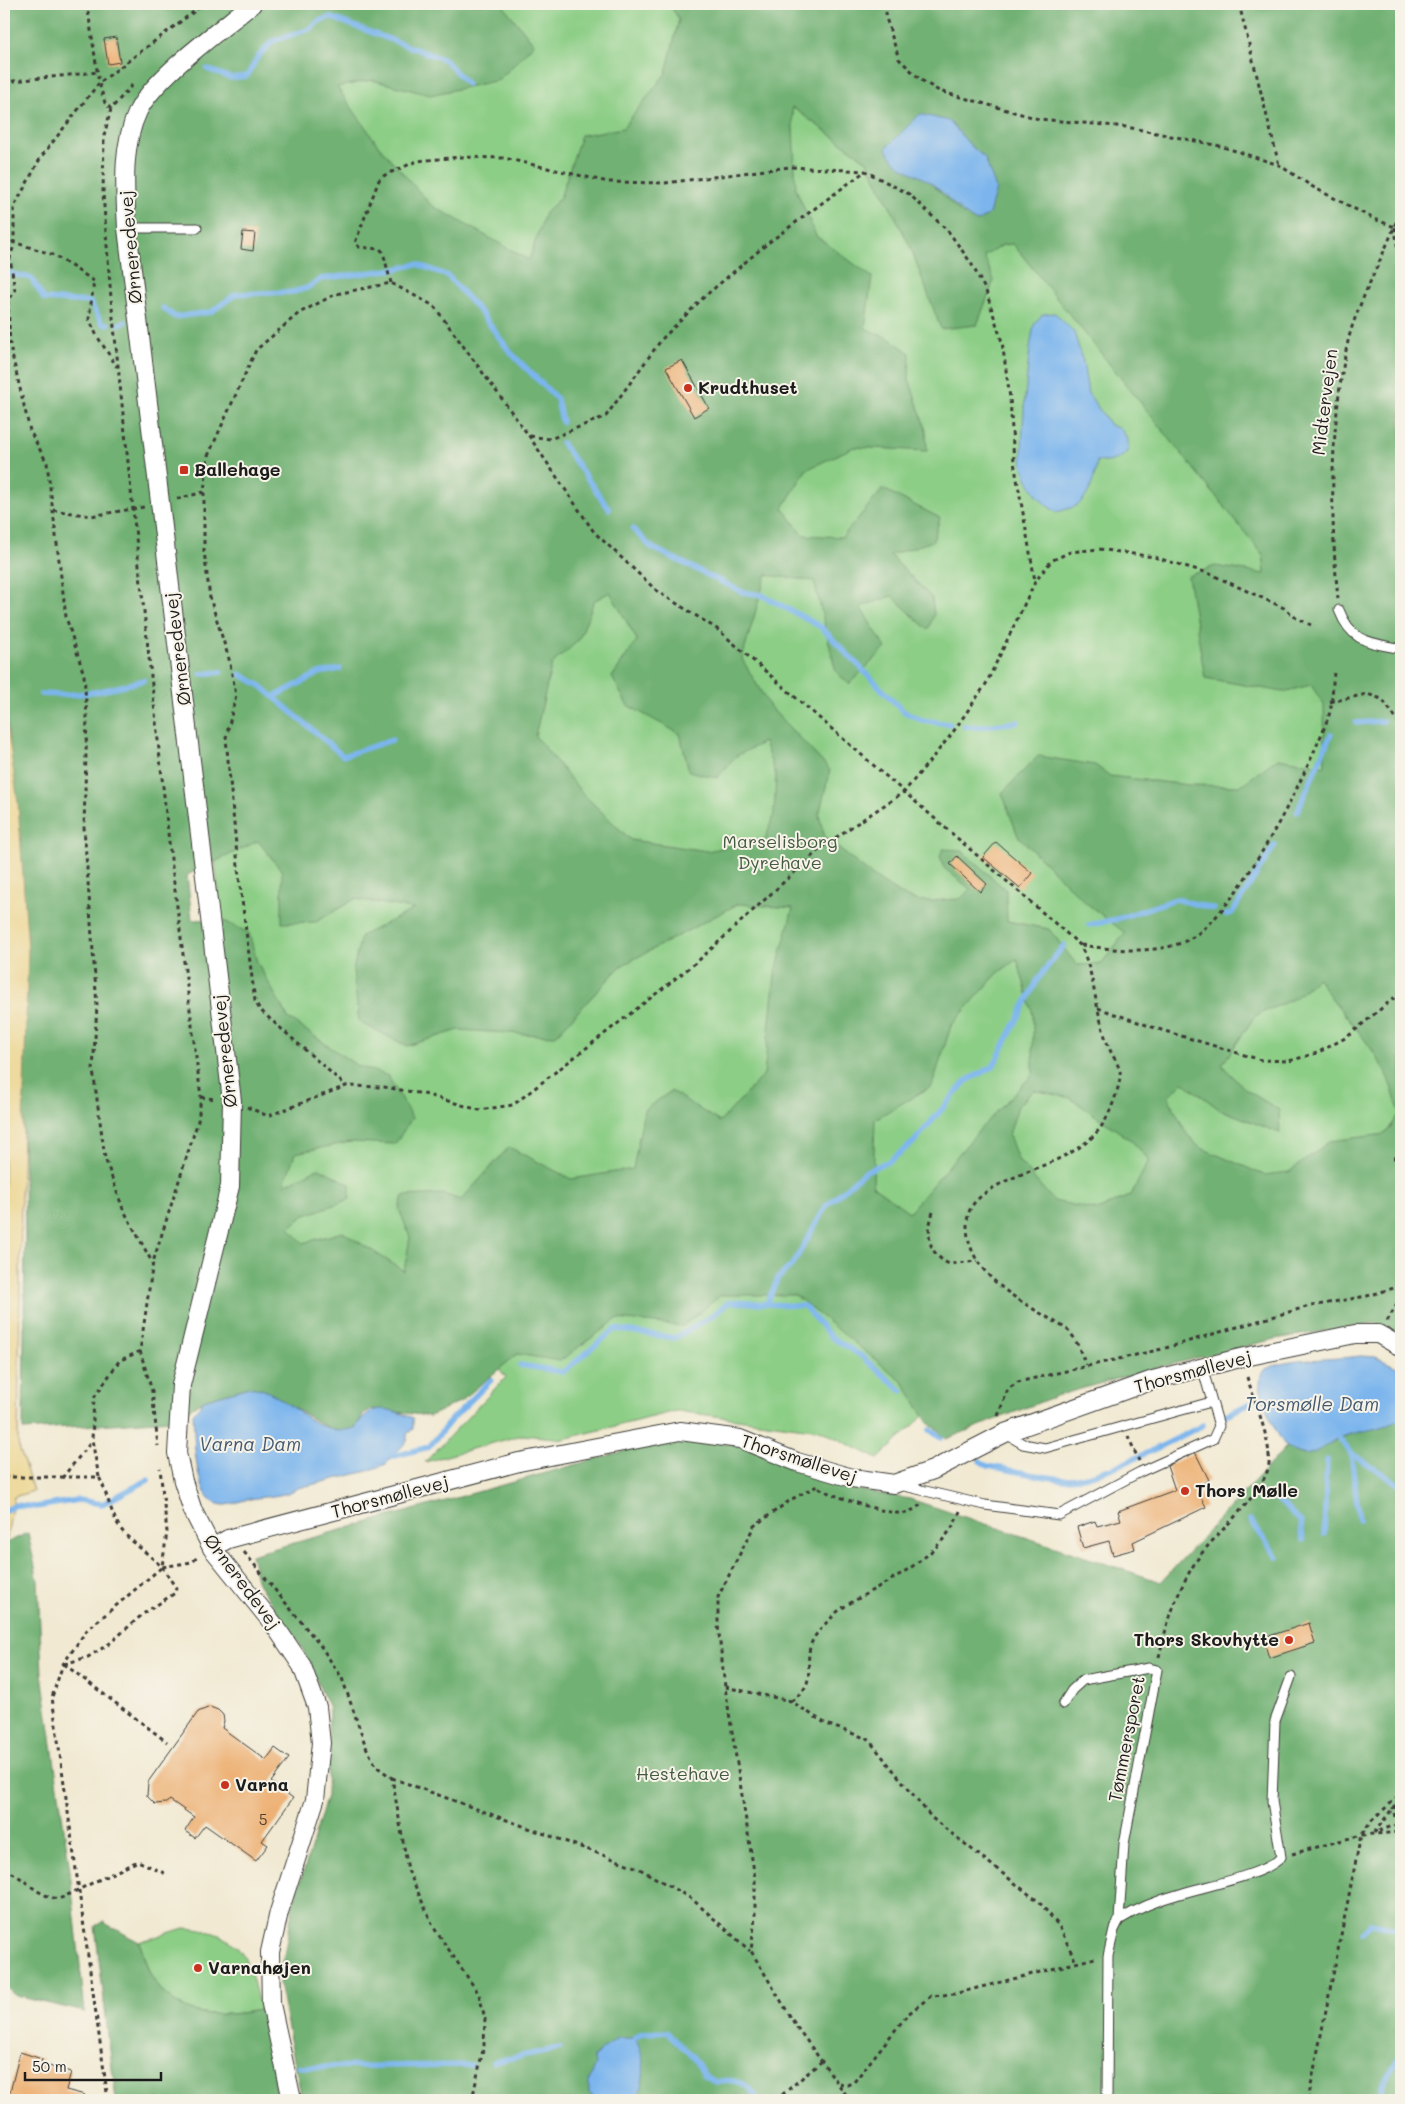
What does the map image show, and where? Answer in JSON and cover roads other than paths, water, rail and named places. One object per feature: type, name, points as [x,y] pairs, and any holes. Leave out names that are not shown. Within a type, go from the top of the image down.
[{"type":"street","name":"Ørneredevej","points":[[252,4],[156,84],[138,111],[130,139],[124,175],[127,228],[232,1101],[230,1186],[181,1385],[177,1453],[183,1481],[193,1512],[212,1548],[275,1626],[302,1666],[318,1707],[321,1743],[315,1800],[279,1912],[270,1952],[271,2004],[292,2100]]},
{"type":"street","name":"Thorsmøllevej","points":[[212,1548],[228,1539],[519,1462],[680,1431],[740,1439],[797,1462],[852,1478],[894,1484],[933,1470],[980,1444],[1005,1433],[1153,1380],[1240,1358],[1355,1334],[1378,1334],[1401,1347]]},
{"type":"lane","points":[[127,228],[197,228]]},
{"type":"lane","points":[[1339,610],[1349,630],[1370,642],[1401,649]]},
{"type":"lane","points":[[894,1484],[964,1500],[1059,1515],[1140,1472],[1213,1439],[1219,1426],[1202,1368]]},
{"type":"lane","points":[[1005,1433],[1023,1444],[1045,1448],[1211,1402]]},
{"type":"lane","name":"Tømmersporet","points":[[1063,1704],[1072,1690],[1083,1680],[1149,1668],[1157,1670],[1124,1844],[1119,1920],[1114,1930],[1108,1956],[1107,2100]]},
{"type":"lane","points":[[1119,1920],[1132,1912],[1182,1893],[1226,1882],[1273,1865],[1281,1857],[1272,1802],[1275,1720],[1291,1676]]},
{"type":"water","points":[[920,114],[949,121],[971,146],[985,158],[996,189],[989,214],[977,222],[958,209],[932,184],[896,162],[886,148]]},
{"type":"water","points":[[1055,313],[1074,332],[1083,362],[1088,393],[1110,425],[1121,429],[1128,440],[1128,452],[1124,455],[1110,462],[1097,461],[1092,484],[1083,500],[1074,507],[1057,512],[1041,499],[1032,487],[1023,467],[1022,458],[1025,395],[1035,323],[1043,314]]},
{"type":"water","name":"Torsmølle Dam","points":[[1360,1356],[1376,1357],[1401,1369],[1401,1419],[1394,1423],[1339,1438],[1311,1454],[1306,1455],[1293,1451],[1286,1446],[1265,1406],[1260,1383],[1261,1374],[1266,1369],[1275,1365],[1286,1363]]},
{"type":"water","name":"Varna Dam","points":[[249,1387],[262,1389],[307,1418],[330,1428],[342,1430],[355,1428],[367,1414],[380,1409],[413,1418],[413,1429],[407,1434],[407,1441],[386,1464],[368,1471],[298,1488],[281,1495],[224,1505],[214,1502],[206,1494],[201,1481],[195,1452],[193,1414],[204,1400]]},
{"type":"water","points":[[617,2038],[635,2038],[639,2045],[644,2069],[641,2086],[634,2100],[597,2100],[589,2093],[589,2081],[596,2065],[593,2057]]},
{"type":"waterway","points":[[207,69],[231,78],[247,76],[257,58],[273,41],[310,29],[319,21],[330,17],[445,60],[467,84]]},
{"type":"waterway","points":[[163,308],[175,317],[211,312],[236,294],[293,292],[307,288],[321,279],[396,269],[417,264],[448,276],[481,313],[510,352],[557,399],[562,422]]},
{"type":"waterway","points":[[4,272],[31,278],[44,299],[90,302],[102,323],[108,324]]},
{"type":"waterway","points":[[119,324],[125,322]]},
{"type":"waterway","points":[[562,443],[609,509]]},
{"type":"waterway","points":[[633,529],[651,547],[742,592],[762,595],[821,627],[903,711],[922,720],[950,724]]},
{"type":"waterway","points":[[274,697],[319,673],[340,669]]},
{"type":"waterway","points":[[201,674],[221,672]]},
{"type":"waterway","points":[[240,674],[261,686],[343,756],[392,740]]},
{"type":"waterway","points":[[41,694],[69,695],[93,692],[144,680]]},
{"type":"waterway","points":[[1356,723],[1383,721]]},
{"type":"waterway","points":[[964,726],[977,727],[1018,722]]},
{"type":"waterway","points":[[1297,812],[1331,734]]},
{"type":"waterway","points":[[1226,915],[1232,913],[1275,845]]},
{"type":"waterway","points":[[1089,925],[1117,919],[1176,899],[1214,909]]},
{"type":"waterway","points":[[767,1303],[778,1278],[793,1264],[826,1206],[864,1172],[889,1161],[913,1143],[966,1081],[993,1067],[1038,979],[1064,945]]},
{"type":"waterway","points":[[520,1365],[563,1372],[615,1329],[675,1338],[712,1316],[729,1302],[804,1306],[831,1337],[860,1355],[902,1391]]},
{"type":"waterway","points":[[394,1456],[429,1447],[451,1420],[491,1380]]},
{"type":"waterway","points":[[1224,1416],[1251,1403]]},
{"type":"waterway","points":[[980,1461],[988,1466],[1035,1475],[1064,1479],[1078,1478],[1095,1474],[1134,1459],[1203,1425]]},
{"type":"waterway","points":[[930,1430],[941,1438]]},
{"type":"waterway","points":[[1339,1438],[1351,1453],[1401,1486]]},
{"type":"waterway","points":[[1351,1453],[1359,1520]]},
{"type":"waterway","points":[[1324,1534],[1327,1460]]},
{"type":"waterway","points":[[4,1511],[16,1505],[36,1507],[78,1500],[102,1504],[148,1480]]},
{"type":"waterway","points":[[1272,1494],[1301,1522],[1303,1540]]},
{"type":"waterway","points":[[1250,1520],[1277,1557]]},
{"type":"waterway","points":[[1363,1932],[1371,1924],[1401,1930]]},
{"type":"waterway","points":[[635,2038],[642,2033],[667,2032],[693,2057],[705,2076],[716,2082],[739,2082],[749,2088],[757,2098]]},
{"type":"waterway","points":[[493,2062],[559,2048]]},
{"type":"waterway","points":[[1379,2100],[1382,2086],[1401,2054]]},
{"type":"waterway","points":[[299,2067],[472,2065]]},
{"type":"place","name":"Krudthuset","points":[[688,388]]},
{"type":"place","name":"Ballehage","points":[[184,470]]},
{"type":"place","name":"Thors Mølle","points":[[1185,1491]]},
{"type":"place","name":"Thors Skovhytte","points":[[1289,1640]]},
{"type":"place","name":"Varna","points":[[225,1785]]},
{"type":"place","name":"Varnahøjen","points":[[198,1968]]},
{"type":"park label","name":"Marselisborg Dyrehave","points":[[780,852]]},
{"type":"park label","name":"Hestehave","points":[[683,1774]]}]
